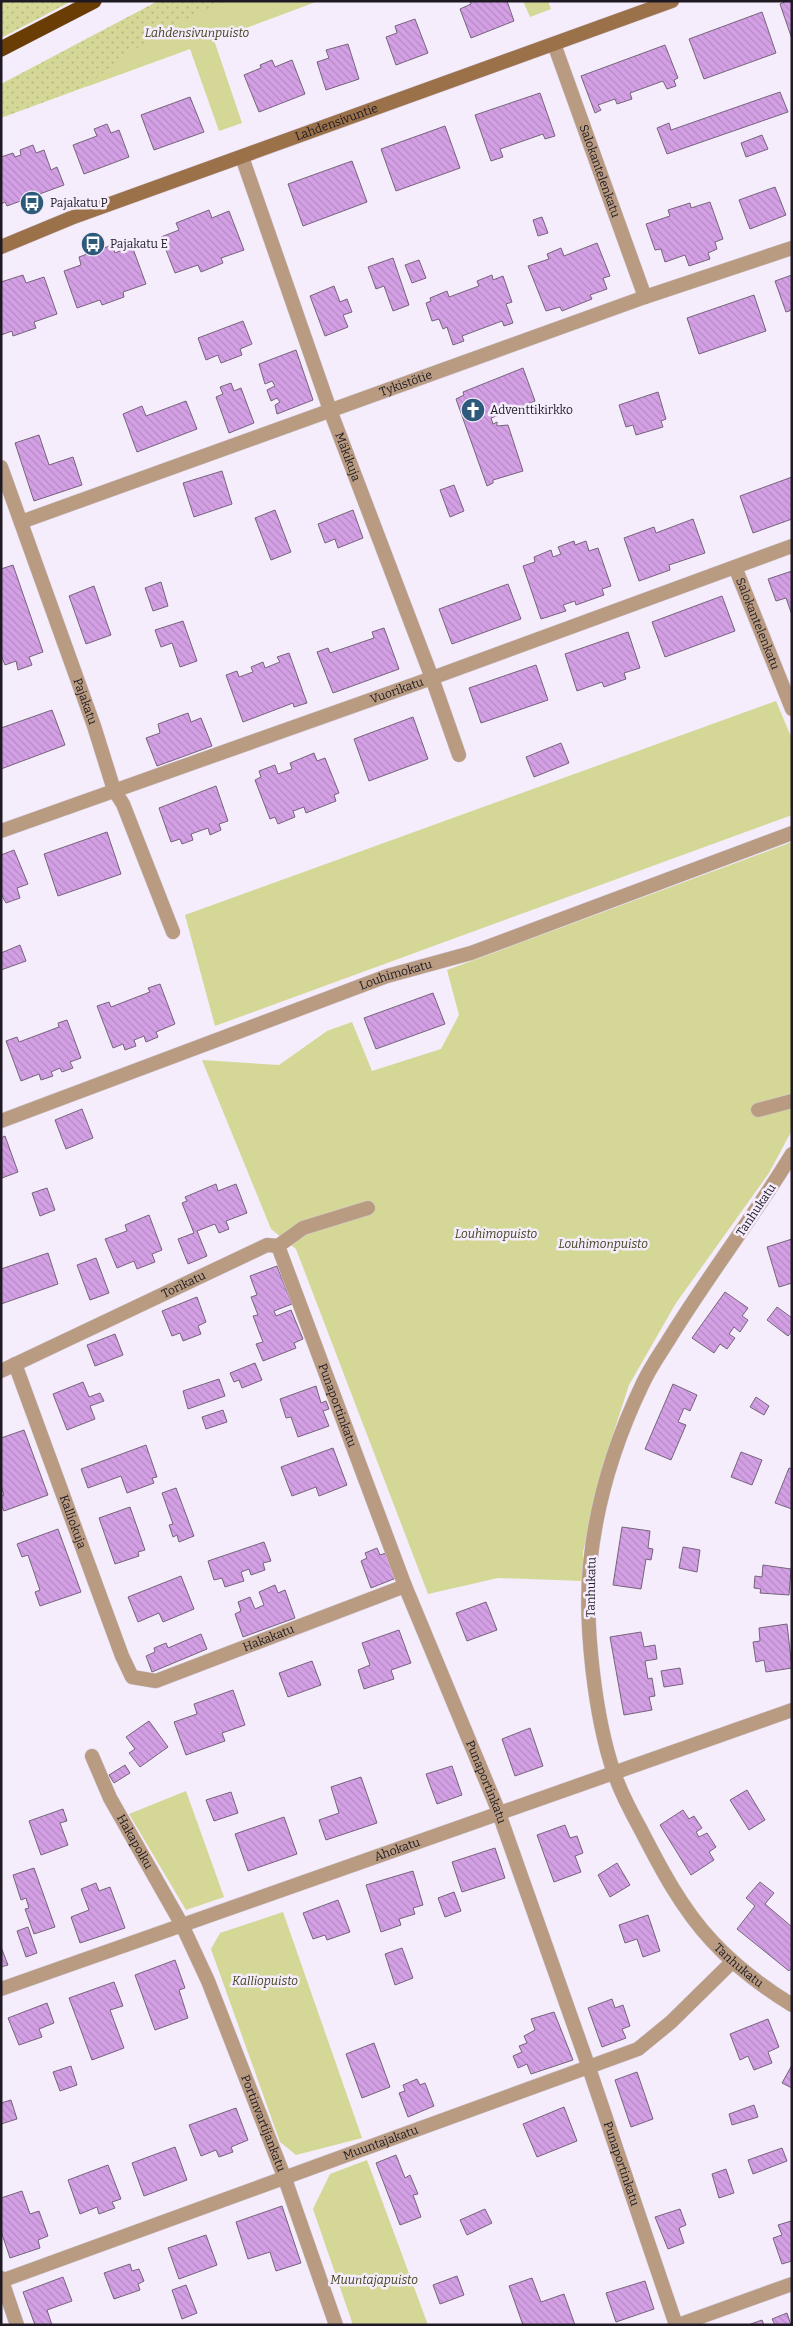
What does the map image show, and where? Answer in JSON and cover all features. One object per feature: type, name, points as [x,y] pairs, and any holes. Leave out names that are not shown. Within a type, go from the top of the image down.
[{"type":"highway","points":[[1,50],[94,1]]},
{"type":"main road","name":"Lahdensivuntie","points":[[1,246],[71,218],[672,1]]},
{"type":"street","name":"Salokantelenkatu","points":[[554,44],[645,297]]},
{"type":"street","name":"Mäkikuja","points":[[242,157],[330,410],[432,678],[459,755]]},
{"type":"street","name":"Tykistötie","points":[[21,522],[645,297],[792,248]]},
{"type":"street","name":"Pajakatu","points":[[1,467],[94,726],[114,790],[123,804],[173,932]]},
{"type":"street","name":"Vuorikatu","points":[[1,832],[108,794],[114,790],[133,786],[432,678],[792,546]]},
{"type":"street","name":"Salokantelenkatu","points":[[735,567],[792,709]]},
{"type":"street","name":"Louhimokatu","points":[[1,1121],[387,976],[471,953],[792,833]]},
{"type":"street","points":[[758,1110],[792,1101]]},
{"type":"street","name":"Tanhukatu","points":[[792,1154],[738,1238],[686,1311],[643,1382],[606,1484],[596,1518],[589,1567],[591,1652],[598,1704],[614,1774],[655,1857],[683,1904],[711,1940],[732,1962],[768,1990],[792,2005]]},
{"type":"street","name":"Torikatu","points":[[1,1371],[268,1245],[278,1246],[303,1228],[368,1208]]},
{"type":"street","name":"Punaportinkatu","points":[[278,1246],[405,1586],[498,1813],[589,2068],[677,2325]]},
{"type":"street","name":"Kalliokuja","points":[[15,1364],[122,1656],[132,1677]]},
{"type":"street","name":"Hakakatu","points":[[132,1677],[156,1681],[405,1586]]},
{"type":"street","name":"Ahokatu","points":[[1,1988],[792,1710]]},
{"type":"street","name":"Hakapolku","points":[[92,1756],[110,1798],[182,1925]]},
{"type":"street","name":"Portinvartijankatu","points":[[182,1925],[208,1981],[284,2179],[336,2325]]},
{"type":"street","name":"Muuntajakatu","points":[[2,2280],[638,2049],[671,2022],[732,1962]]},
{"type":"street","points":[[2,2280],[17,2325]]},
{"type":"street","points":[[677,2325],[792,2284]]},
{"type":"green space","points":[[1,1],[72,1],[1,38]]},
{"type":"green space","points":[[158,1],[318,1],[1,118],[1,84]]},
{"type":"green space","name":"Lahdensivunpuisto","points":[[227,1],[318,1],[214,40],[242,123],[219,131],[190,49],[86,87],[152,38],[187,18]]},
{"type":"green space","points":[[523,1],[548,1],[551,9],[530,17]]},
{"type":"green space","points":[[776,701],[792,739],[792,815],[215,1026],[185,915]]},
{"type":"green space","name":"Louhimopuisto","points":[[792,842],[792,1130],[769,1173],[676,1303],[629,1385],[604,1462],[583,1552],[583,1581],[498,1578],[428,1594],[296,1249],[271,1229],[202,1060],[279,1065],[327,1031],[352,1022],[372,1071],[441,1049],[459,1015],[447,970]]},
{"type":"green space","points":[[186,1791],[224,1897],[186,1910],[129,1814]]},
{"type":"green space","name":"Kalliopuisto","points":[[283,1912],[362,2138],[296,2155],[280,2142],[211,1949],[220,1933]]},
{"type":"green space","name":"Muuntajapuisto","points":[[367,2160],[428,2325],[353,2325],[313,2209],[330,2174]]},
{"type":"building","points":[[470,1],[507,1],[514,21],[471,38],[460,9],[471,4]]},
{"type":"building","points":[[792,1],[792,39],[780,4]]},
{"type":"building","points":[[762,12],[776,53],[704,79],[689,39]]},
{"type":"building","points":[[415,19],[428,53],[396,65],[386,37],[397,33],[395,26]]},
{"type":"building","points":[[348,44],[359,79],[326,90],[317,62],[329,58],[326,50]]},
{"type":"building","points":[[665,45],[678,78],[674,80],[676,86],[667,89],[663,81],[630,93],[632,99],[617,104],[615,99],[598,105],[601,110],[595,113],[581,76]]},
{"type":"building","points":[[272,60],[275,67],[292,60],[305,94],[259,112],[244,75],[261,68],[260,65]]},
{"type":"building","points":[[780,92],[788,112],[667,154],[657,128],[669,123],[671,130]]},
{"type":"building","points":[[540,93],[555,136],[545,139],[543,134],[500,149],[503,157],[491,161],[475,115]]},
{"type":"building","points":[[190,97],[204,132],[154,150],[141,115]]},
{"type":"building","points":[[107,124],[111,133],[119,130],[129,157],[84,174],[73,145],[97,136],[94,129]]},
{"type":"building","points":[[445,126],[460,168],[396,191],[381,149]]},
{"type":"building","points":[[762,135],[768,149],[746,157],[741,143]]},
{"type":"building","points":[[33,145],[36,153],[44,150],[51,170],[57,167],[64,185],[7,206],[5,202],[1,204],[1,157],[13,153],[15,157],[21,155],[20,150]]},
{"type":"building","points":[[352,161],[367,202],[303,226],[288,184]]},
{"type":"building","points":[[775,187],[786,215],[750,229],[739,200]]},
{"type":"building","points":[[710,202],[723,239],[715,242],[717,249],[708,253],[710,259],[689,266],[685,255],[665,262],[661,249],[655,250],[646,224],[670,216],[668,210],[690,203],[691,208]]},
{"type":"building","points":[[209,210],[212,218],[229,211],[244,250],[221,258],[223,263],[201,272],[198,265],[175,273],[161,237],[179,230],[176,223]]},
{"type":"building","points":[[542,217],[548,233],[538,236],[533,220]]},
{"type":"building","points":[[597,243],[610,276],[603,278],[607,289],[590,295],[592,299],[562,311],[560,307],[546,311],[528,266],[549,259],[547,254],[561,248],[564,256]]},
{"type":"building","points":[[112,245],[115,253],[132,246],[146,284],[123,292],[124,297],[102,305],[100,300],[77,308],[64,271],[81,265],[79,257]]},
{"type":"building","points":[[393,258],[409,305],[393,311],[384,286],[376,289],[368,267]]},
{"type":"building","points":[[419,260],[426,278],[412,283],[405,265]]},
{"type":"building","points":[[23,275],[26,283],[44,277],[57,314],[34,322],[36,328],[13,336],[12,331],[1,335],[1,282]]},
{"type":"building","points":[[492,275],[493,280],[503,276],[512,302],[506,304],[513,323],[504,326],[502,321],[462,336],[464,341],[453,345],[447,327],[443,329],[439,319],[432,321],[426,303],[431,301],[430,298],[447,291],[449,297],[479,286],[477,281]]},
{"type":"building","points":[[792,275],[792,310],[786,312],[775,281]]},
{"type":"building","points":[[334,286],[340,302],[347,299],[352,312],[343,315],[348,327],[325,336],[310,296]]},
{"type":"building","points":[[754,295],[766,331],[699,354],[687,318]]},
{"type":"building","points":[[243,321],[252,344],[240,349],[242,355],[221,363],[218,355],[206,360],[198,338]]},
{"type":"building","points":[[296,350],[313,400],[277,414],[275,405],[280,402],[277,398],[271,401],[267,390],[275,386],[272,381],[265,384],[259,364]]},
{"type":"building","points":[[523,368],[535,401],[491,418],[493,424],[497,422],[497,426],[508,425],[523,471],[493,480],[493,483],[487,486],[456,399],[464,395],[463,392]]},
{"type":"building","points":[[231,383],[234,391],[241,388],[254,423],[229,433],[216,397],[223,394],[220,387]]},
{"type":"building","points":[[658,392],[666,419],[661,421],[663,427],[636,435],[633,425],[626,427],[619,405]]},
{"type":"building","points":[[186,401],[197,429],[137,452],[123,414],[142,406],[146,416]]},
{"type":"building","points":[[39,435],[49,465],[73,457],[82,485],[34,501],[15,443]]},
{"type":"building","points":[[222,471],[232,504],[194,517],[183,483]]},
{"type":"building","points":[[792,477],[792,519],[753,533],[740,496]]},
{"type":"building","points":[[454,485],[464,511],[450,517],[440,490]]},
{"type":"building","points":[[275,510],[291,552],[271,560],[255,518]]},
{"type":"building","points":[[353,510],[363,538],[338,548],[335,539],[325,543],[318,524]]},
{"type":"building","points":[[693,519],[705,553],[669,565],[670,570],[639,581],[624,538],[654,527],[656,533]]},
{"type":"building","points":[[574,541],[575,545],[586,541],[589,551],[598,548],[611,586],[602,589],[604,595],[576,605],[575,601],[563,605],[566,611],[541,619],[523,566],[535,562],[534,557],[551,550],[553,557],[561,554],[558,547]]},
{"type":"building","points":[[13,565],[43,652],[29,657],[32,665],[18,670],[16,661],[5,665],[1,655],[1,569]]},
{"type":"building","points":[[792,571],[792,615],[786,598],[776,601],[768,579]]},
{"type":"building","points":[[161,582],[168,606],[153,611],[145,588]]},
{"type":"building","points":[[508,584],[521,619],[452,644],[439,609]]},
{"type":"building","points":[[94,586],[111,635],[86,644],[69,596]]},
{"type":"building","points":[[722,596],[735,631],[665,657],[652,622]]},
{"type":"building","points":[[183,621],[197,661],[180,667],[172,643],[161,647],[155,630]]},
{"type":"building","points":[[384,628],[399,669],[333,693],[317,652],[328,648],[330,653],[374,638],[372,632]]},
{"type":"building","points":[[628,632],[640,668],[624,673],[626,679],[604,687],[602,682],[577,691],[565,654]]},
{"type":"building","points":[[289,653],[307,703],[294,707],[293,703],[243,722],[226,675],[237,671],[239,677],[253,672],[251,667],[263,662],[265,668],[280,662],[277,657]]},
{"type":"building","points":[[536,665],[548,700],[481,723],[469,688]]},
{"type":"building","points":[[52,710],[65,745],[1,769],[1,728]]},
{"type":"building","points":[[188,713],[191,722],[201,718],[212,746],[157,766],[146,738],[160,733],[158,724]]},
{"type":"building","points":[[413,717],[428,759],[369,781],[354,739]]},
{"type":"building","points":[[561,743],[569,763],[534,777],[526,757]]},
{"type":"building","points":[[314,753],[317,761],[325,758],[339,793],[334,795],[336,801],[306,813],[304,807],[293,811],[295,817],[278,824],[275,817],[270,819],[255,780],[261,777],[259,771],[275,765],[278,774],[292,769],[290,763]]},
{"type":"building","points":[[216,786],[228,821],[219,824],[221,830],[210,835],[208,828],[191,834],[193,840],[182,844],[180,839],[171,842],[159,808]]},
{"type":"building","points":[[107,832],[121,874],[58,896],[44,854]]},
{"type":"building","points":[[14,850],[28,884],[17,888],[20,898],[6,903],[1,894],[1,855]]},
{"type":"building","points":[[20,945],[26,961],[1,970],[1,953]]},
{"type":"building","points":[[160,984],[175,1024],[156,1032],[158,1037],[146,1042],[144,1036],[134,1040],[136,1046],[125,1050],[123,1044],[113,1048],[97,1006],[109,1002],[111,1007],[150,992],[148,988]]},
{"type":"building","points":[[433,993],[445,1024],[376,1049],[364,1018]]},
{"type":"building","points":[[67,1020],[81,1058],[70,1062],[73,1068],[62,1072],[60,1068],[51,1072],[53,1076],[41,1080],[39,1074],[21,1081],[6,1041],[17,1037],[19,1042],[59,1027],[58,1023]]},
{"type":"building","points":[[82,1109],[93,1138],[66,1149],[55,1120]]},
{"type":"building","points":[[5,1136],[18,1172],[2,1178],[1,1138]]},
{"type":"building","points":[[216,1184],[218,1191],[236,1184],[247,1213],[226,1221],[229,1229],[219,1233],[215,1224],[197,1231],[207,1256],[188,1264],[178,1239],[194,1233],[182,1203],[187,1201],[185,1197]]},
{"type":"building","points":[[47,1188],[55,1210],[40,1216],[32,1193]]},
{"type":"building","points":[[149,1215],[162,1250],[152,1254],[155,1262],[137,1269],[134,1261],[117,1268],[105,1239],[127,1231],[125,1225]]},
{"type":"building","points":[[792,1239],[792,1283],[779,1287],[767,1247]]},
{"type":"building","points":[[48,1253],[58,1284],[1,1304],[1,1269]]},
{"type":"building","points":[[96,1258],[109,1293],[90,1300],[77,1265]]},
{"type":"building","points":[[277,1266],[292,1304],[274,1311],[276,1316],[291,1310],[303,1339],[294,1343],[296,1348],[263,1361],[256,1344],[263,1342],[253,1316],[258,1315],[251,1297],[257,1295],[250,1276]]},
{"type":"building","points":[[725,1292],[748,1308],[742,1316],[748,1320],[740,1332],[734,1327],[729,1334],[735,1338],[727,1349],[720,1344],[714,1353],[692,1338]]},
{"type":"building","points":[[197,1297],[206,1322],[198,1326],[201,1334],[183,1341],[180,1333],[172,1336],[162,1311]]},
{"type":"building","points":[[777,1307],[792,1318],[792,1331],[788,1336],[767,1320]]},
{"type":"building","points":[[115,1334],[123,1355],[95,1366],[87,1345]]},
{"type":"building","points":[[255,1363],[262,1380],[242,1388],[239,1380],[234,1382],[230,1373]]},
{"type":"building","points":[[219,1379],[225,1396],[188,1409],[183,1391]]},
{"type":"building","points":[[83,1382],[89,1397],[100,1393],[104,1401],[90,1406],[95,1419],[67,1430],[53,1394]]},
{"type":"building","points":[[673,1384],[697,1395],[690,1411],[684,1408],[678,1422],[686,1425],[671,1460],[645,1449]]},
{"type":"building","points":[[316,1386],[321,1403],[326,1401],[329,1409],[323,1411],[329,1426],[298,1437],[291,1417],[286,1418],[280,1399]]},
{"type":"building","points":[[756,1397],[769,1406],[764,1415],[750,1407]]},
{"type":"building","points":[[223,1410],[227,1422],[206,1429],[202,1417]]},
{"type":"building","points":[[24,1430],[48,1495],[4,1511],[1,1504],[1,1496],[4,1495],[1,1486],[1,1438]]},
{"type":"building","points":[[146,1445],[157,1477],[152,1478],[154,1483],[127,1493],[121,1476],[88,1488],[81,1469]]},
{"type":"building","points":[[333,1448],[347,1485],[319,1496],[316,1487],[292,1496],[281,1467]]},
{"type":"building","points":[[741,1452],[762,1460],[752,1485],[731,1477]]},
{"type":"building","points":[[789,1468],[792,1469],[792,1509],[775,1503]]},
{"type":"building","points":[[176,1488],[194,1536],[179,1542],[177,1535],[173,1537],[169,1525],[173,1524],[162,1493]]},
{"type":"building","points":[[130,1507],[145,1550],[138,1552],[139,1556],[115,1564],[99,1518]]},
{"type":"building","points":[[622,1527],[650,1531],[648,1548],[653,1549],[651,1560],[646,1559],[641,1589],[613,1585]]},
{"type":"building","points":[[58,1529],[81,1592],[40,1606],[35,1592],[40,1590],[28,1555],[22,1557],[17,1544]]},
{"type":"building","points":[[264,1542],[271,1561],[263,1563],[265,1570],[251,1575],[249,1569],[241,1572],[244,1581],[225,1587],[222,1578],[214,1580],[208,1561]]},
{"type":"building","points":[[683,1547],[700,1550],[697,1572],[679,1568]]},
{"type":"building","points":[[377,1548],[380,1555],[386,1553],[396,1578],[371,1588],[361,1561],[367,1558],[365,1553]]},
{"type":"building","points":[[763,1565],[791,1569],[789,1595],[760,1593],[761,1589],[754,1588],[755,1576],[762,1577]]},
{"type":"building","points":[[181,1576],[194,1609],[163,1622],[159,1613],[138,1622],[128,1597]]},
{"type":"building","points":[[275,1585],[278,1593],[285,1590],[295,1618],[243,1637],[235,1614],[241,1611],[238,1602],[250,1597],[255,1609],[264,1605],[259,1592]]},
{"type":"building","points":[[486,1602],[497,1630],[467,1641],[456,1613]]},
{"type":"building","points":[[787,1624],[792,1668],[766,1672],[764,1660],[756,1662],[753,1642],[760,1641],[759,1628]]},
{"type":"building","points":[[399,1630],[411,1663],[391,1670],[394,1679],[364,1689],[358,1670],[370,1665],[362,1643]]},
{"type":"building","points":[[641,1632],[644,1647],[655,1645],[657,1659],[645,1661],[648,1679],[652,1678],[655,1696],[649,1697],[652,1710],[624,1715],[610,1637]]},
{"type":"building","points":[[201,1634],[207,1649],[152,1672],[146,1656],[155,1652],[154,1648],[166,1643],[168,1648]]},
{"type":"building","points":[[312,1661],[321,1685],[288,1697],[279,1673]]},
{"type":"building","points":[[680,1668],[683,1684],[664,1687],[661,1671]]},
{"type":"building","points":[[233,1690],[245,1725],[222,1733],[225,1741],[186,1755],[174,1722],[197,1714],[194,1704]]},
{"type":"building","points":[[149,1721],[168,1747],[140,1767],[129,1753],[135,1749],[126,1737]]},
{"type":"building","points":[[530,1728],[543,1766],[515,1776],[502,1739]]},
{"type":"building","points":[[125,1765],[130,1773],[114,1783],[109,1775]]},
{"type":"building","points":[[452,1766],[462,1795],[437,1804],[426,1774]]},
{"type":"building","points":[[361,1777],[377,1823],[326,1840],[319,1820],[339,1813],[331,1787]]},
{"type":"building","points":[[747,1790],[765,1820],[749,1830],[730,1800]]},
{"type":"building","points":[[231,1792],[238,1813],[214,1821],[206,1800]]},
{"type":"building","points":[[63,1809],[67,1821],[60,1823],[68,1845],[41,1855],[29,1821]]},
{"type":"building","points":[[683,1810],[689,1819],[694,1816],[702,1828],[696,1832],[699,1837],[707,1833],[716,1847],[709,1852],[714,1860],[691,1875],[660,1825]]},
{"type":"building","points":[[284,1817],[297,1854],[248,1871],[235,1834]]},
{"type":"building","points":[[565,1825],[570,1838],[577,1836],[583,1853],[575,1856],[581,1872],[554,1882],[537,1835]]},
{"type":"building","points":[[495,1848],[505,1878],[462,1892],[452,1862]]},
{"type":"building","points":[[617,1863],[630,1885],[610,1897],[598,1875]]},
{"type":"building","points":[[34,1868],[55,1927],[34,1934],[25,1909],[29,1908],[26,1898],[21,1900],[13,1875]]},
{"type":"building","points":[[413,1871],[423,1905],[413,1908],[415,1914],[399,1919],[401,1925],[381,1932],[366,1885]]},
{"type":"building","points":[[760,1882],[774,1893],[765,1904],[792,1927],[792,1967],[789,1971],[737,1929],[755,1906],[746,1898]]},
{"type":"building","points":[[96,1883],[99,1891],[110,1887],[125,1928],[80,1943],[71,1917],[89,1910],[81,1889]]},
{"type":"building","points":[[454,1892],[461,1911],[445,1917],[438,1898]]},
{"type":"building","points":[[338,1900],[350,1932],[327,1940],[325,1935],[313,1939],[303,1913]]},
{"type":"building","points":[[648,1915],[660,1951],[643,1957],[637,1939],[625,1943],[619,1925]]},
{"type":"building","points":[[28,1927],[37,1953],[26,1957],[17,1931]]},
{"type":"building","points":[[1,1947],[8,1965],[1,1967]]},
{"type":"building","points":[[402,1948],[413,1978],[395,1985],[385,1954]]},
{"type":"building","points":[[175,1960],[185,1988],[179,1990],[188,2018],[155,2030],[135,1975]]},
{"type":"building","points":[[114,1982],[123,2006],[110,2010],[124,2048],[92,2060],[69,1998]]},
{"type":"building","points":[[612,1999],[615,2008],[623,2005],[630,2026],[622,2029],[626,2038],[602,2047],[588,2008]]},
{"type":"building","points":[[47,2003],[54,2023],[39,2029],[42,2037],[19,2045],[8,2018]]},
{"type":"building","points":[[554,2012],[573,2060],[531,2074],[527,2064],[518,2068],[513,2056],[522,2052],[519,2046],[527,2043],[524,2036],[535,2030],[531,2019]]},
{"type":"building","points":[[768,2019],[779,2047],[768,2052],[772,2063],[754,2070],[748,2056],[740,2060],[730,2034]]},
{"type":"building","points":[[374,2043],[390,2087],[362,2098],[346,2054]]},
{"type":"building","points":[[792,2065],[792,2088],[782,2083]]},
{"type":"building","points":[[71,2066],[77,2085],[60,2091],[53,2072]]},
{"type":"building","points":[[637,2072],[653,2119],[631,2127],[615,2080]]},
{"type":"building","points":[[417,2079],[420,2085],[425,2083],[434,2106],[408,2117],[399,2093],[405,2091],[403,2085]]},
{"type":"building","points":[[11,2100],[17,2119],[1,2124],[1,2103]]},
{"type":"building","points":[[754,2105],[758,2117],[732,2125],[729,2114]]},
{"type":"building","points":[[564,2107],[577,2141],[537,2157],[523,2124]]},
{"type":"building","points":[[236,2108],[248,2140],[231,2147],[233,2152],[219,2157],[216,2150],[201,2156],[189,2125]]},
{"type":"building","points":[[175,2147],[187,2180],[144,2196],[132,2163]]},
{"type":"building","points":[[782,2148],[787,2161],[753,2174],[748,2160]]},
{"type":"building","points":[[396,2155],[405,2178],[410,2175],[418,2194],[413,2195],[421,2217],[400,2225],[376,2163]]},
{"type":"building","points":[[108,2165],[121,2199],[112,2202],[115,2208],[99,2214],[97,2207],[80,2214],[68,2180]]},
{"type":"building","points":[[726,2169],[734,2193],[719,2198],[712,2174]]},
{"type":"building","points":[[22,2191],[30,2214],[39,2211],[48,2236],[38,2240],[40,2248],[10,2258],[1,2231],[1,2198]]},
{"type":"building","points":[[282,2206],[301,2263],[276,2271],[270,2252],[248,2259],[236,2222]]},
{"type":"building","points":[[485,2209],[492,2223],[467,2235],[460,2220]]},
{"type":"building","points":[[680,2209],[686,2225],[679,2228],[684,2243],[668,2249],[655,2217]]},
{"type":"building","points":[[791,2221],[792,2261],[782,2264],[773,2238],[782,2235],[778,2225]]},
{"type":"building","points":[[206,2235],[217,2265],[179,2279],[168,2248]]},
{"type":"building","points":[[130,2264],[132,2271],[139,2269],[144,2281],[138,2284],[140,2290],[114,2299],[104,2273]]},
{"type":"building","points":[[457,2276],[464,2295],[440,2304],[433,2285]]},
{"type":"building","points":[[63,2277],[72,2301],[47,2310],[52,2325],[35,2325],[23,2292]]},
{"type":"building","points":[[532,2278],[541,2302],[564,2294],[575,2325],[523,2325],[509,2286]]},
{"type":"building","points":[[645,2281],[654,2309],[616,2322],[606,2293]]},
{"type":"building","points":[[186,2285],[197,2313],[182,2319],[172,2290]]},
{"type":"building","points":[[787,2313],[791,2325],[775,2325],[772,2319]]},
{"type":"building","points":[[762,2320],[764,2325],[748,2325]]},
{"type":"place","name":"Pajakatu P","points":[[32,203]]},
{"type":"place","name":"Pajakatu E","points":[[93,244]]},
{"type":"place","name":"Adventtikirkko","points":[[473,410]]},
{"type":"park label","name":"Louhimonpuisto","points":[[603,1244]]}]
